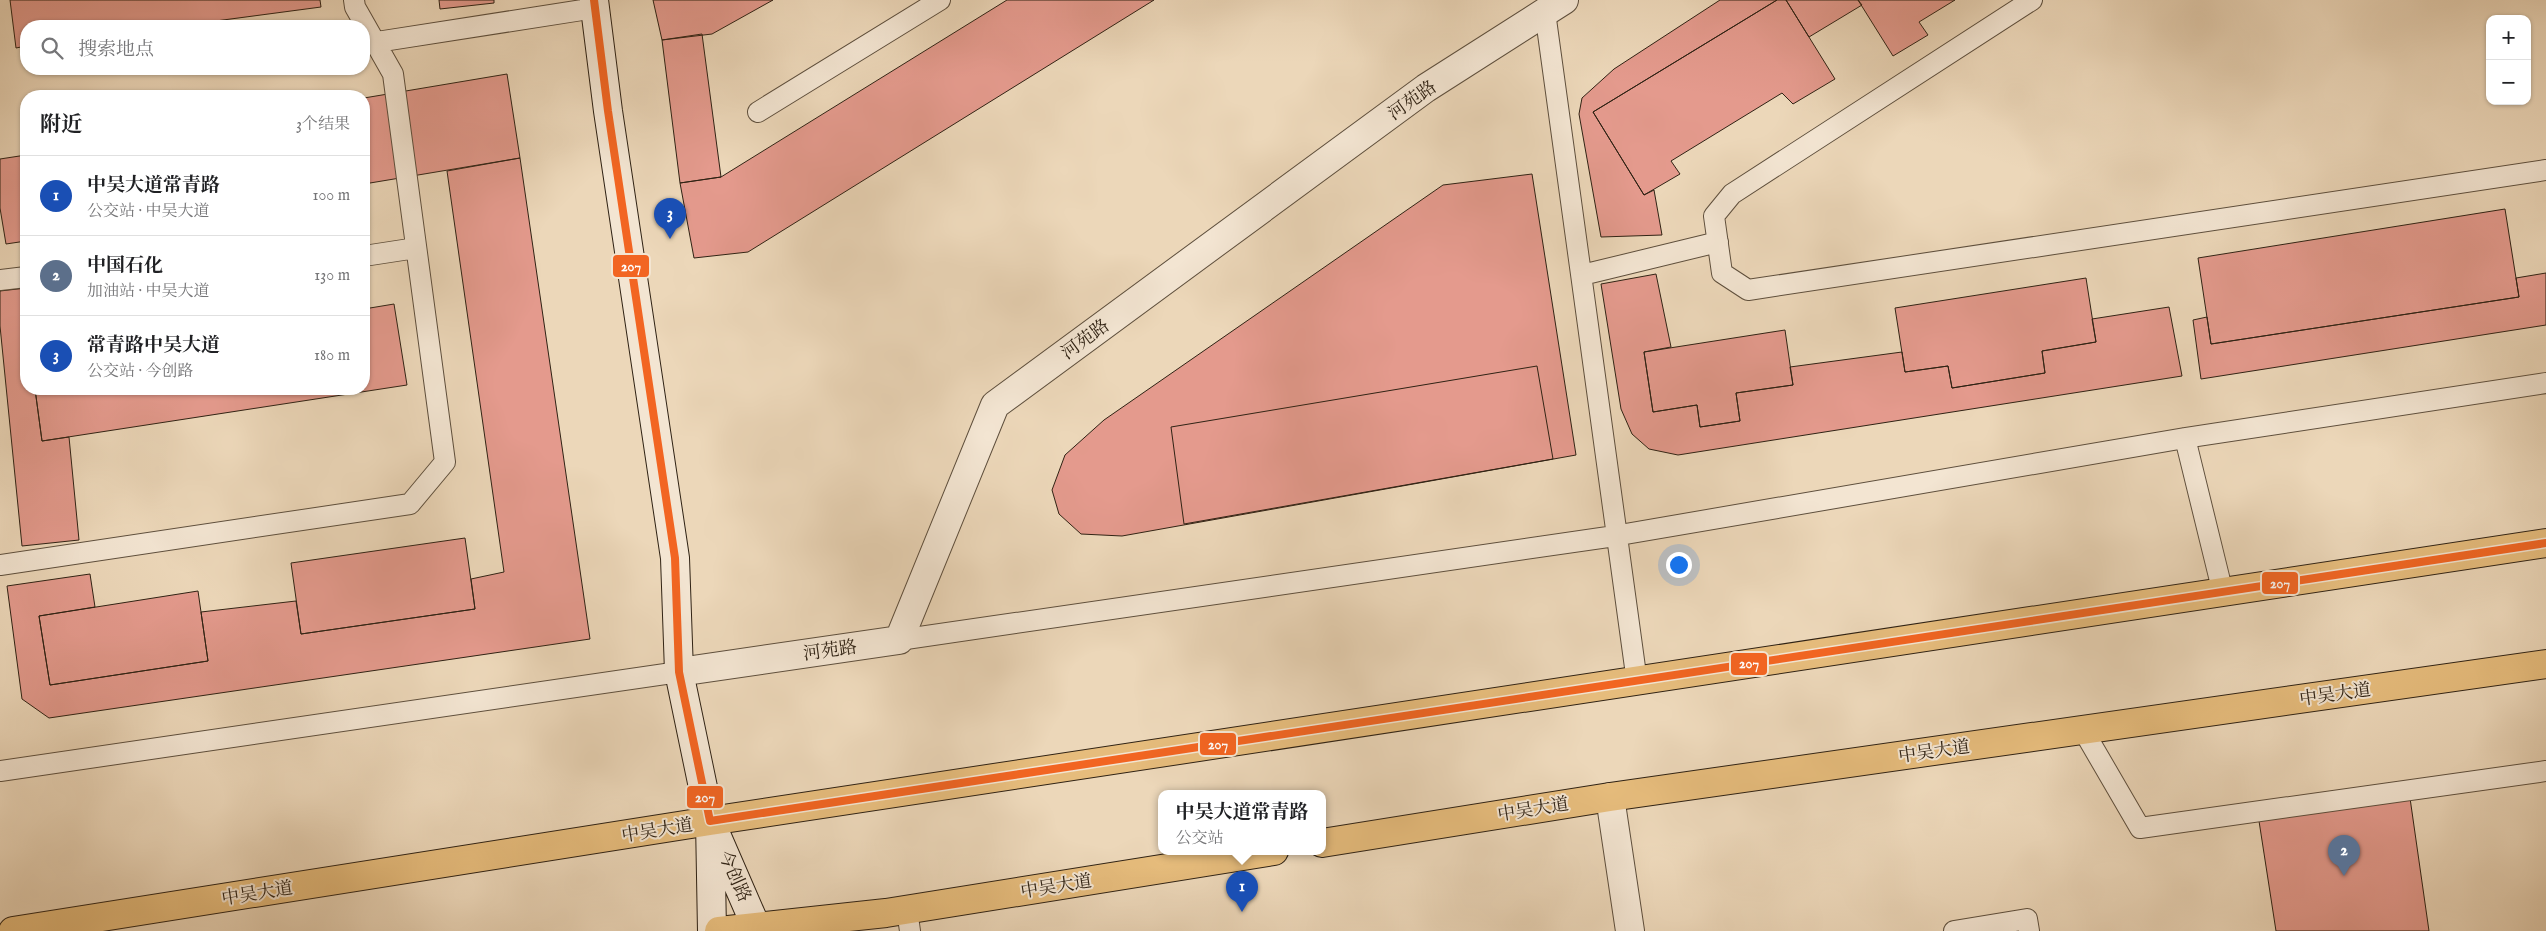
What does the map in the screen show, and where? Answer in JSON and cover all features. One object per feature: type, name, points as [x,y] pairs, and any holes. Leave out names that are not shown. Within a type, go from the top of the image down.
[{"type":"main road","name":"中吴大道","points":[[14,931],[710,821],[2546,543]]},
{"type":"main road","name":"中吴大道","points":[[1326,842],[1610,797],[2546,664]]},
{"type":"main road","name":"中吴大道","points":[[719,931],[908,920],[1253,855]]},
{"type":"street","name":"今创路","points":[[595,4],[609,121],[675,558],[679,672],[710,821],[712,931]]},
{"type":"street","name":"河苑路","points":[[679,672],[899,640],[995,406],[1426,88],[1555,6]]},
{"type":"street","points":[[1610,797],[1630,931]]},
{"type":"street","name":"今创路","points":[[710,821],[758,929]]},
{"type":"lane","points":[[354,0],[360,20]]},
{"type":"lane","points":[[758,112],[940,0]]},
{"type":"lane","points":[[2032,0],[1732,194],[1714,216],[1722,273],[1748,290],[2546,170]]},
{"type":"lane","points":[[370,43],[595,4]]},
{"type":"lane","points":[[1555,6],[1582,275],[1637,682]]},
{"type":"lane","points":[[0,565],[410,504],[445,462],[393,74],[370,44]]},
{"type":"lane","points":[[1582,275],[1718,242]]},
{"type":"lane","points":[[370,255],[416,248]]},
{"type":"lane","points":[[0,280],[20,278]]},
{"type":"lane","points":[[899,640],[1617,535],[2185,438],[2546,383]]},
{"type":"lane","points":[[2185,438],[2223,593]]},
{"type":"lane","points":[[0,771],[679,672]]},
{"type":"lane","points":[[2083,730],[2140,828],[2546,771]]},
{"type":"lane","points":[[1954,931],[2027,919],[2029,931]]},
{"type":"building","points":[[10,0],[320,0],[321,7],[223,20],[20,20],[20,47],[16,48]]},
{"type":"building","points":[[439,0],[494,0],[494,3],[440,9]]},
{"type":"building","points":[[653,0],[773,0],[712,34],[662,40]]},
{"type":"building","points":[[1007,0],[1154,0],[748,252],[694,258],[680,183],[721,177]]},
{"type":"building","points":[[1720,0],[1777,0],[1593,112],[1644,195],[1654,190],[1662,235],[1601,237],[1579,114],[1582,98],[1614,69]]},
{"type":"building","points":[[1777,0],[1786,0],[1835,79],[1793,104],[1782,93],[1671,161],[1680,174],[1644,195],[1593,112]]},
{"type":"building","points":[[1786,0],[1858,0],[1862,5],[1809,37]]},
{"type":"building","points":[[1858,0],[1955,0],[1919,22],[1928,35],[1893,56]]},
{"type":"building","points":[[702,34],[721,177],[680,183],[662,40]]},
{"type":"building","points":[[507,74],[520,158],[370,183],[370,97]]},
{"type":"building","points":[[20,156],[20,242],[6,244],[0,208],[0,159]]},
{"type":"building","points":[[520,158],[590,639],[49,718],[22,699],[7,586],[90,574],[95,607],[39,616],[50,685],[208,661],[201,612],[296,601],[301,634],[475,609],[471,579],[504,572],[447,171]]},
{"type":"building","points":[[1532,174],[1576,455],[1122,536],[1081,534],[1059,514],[1052,490],[1065,455],[1104,420],[1443,185]]},
{"type":"building","points":[[2505,209],[2519,297],[2211,344],[2198,258]]},
{"type":"building","points":[[2546,273],[2546,325],[2201,379],[2193,320],[2207,317],[2211,344],[2519,297],[2516,278]]},
{"type":"building","points":[[1656,274],[1671,347],[1644,352],[1653,412],[1697,405],[1700,427],[1740,421],[1736,393],[1793,385],[1790,367],[1902,352],[1905,372],[1948,366],[1952,388],[2045,373],[2042,351],[2096,342],[2092,319],[2169,307],[2182,376],[1678,455],[1649,449],[1632,434],[1621,409],[1601,284]]},
{"type":"building","points":[[2086,278],[2096,342],[2042,351],[2045,373],[1952,388],[1948,366],[1905,372],[1895,308]]},
{"type":"building","points":[[20,289],[20,395],[36,395],[42,441],[69,437],[79,540],[22,546],[0,326],[0,291]]},
{"type":"building","points":[[394,304],[407,385],[370,391],[370,308]]},
{"type":"building","points":[[1785,330],[1793,385],[1736,393],[1740,421],[1700,427],[1697,405],[1653,412],[1644,352]]},
{"type":"building","points":[[1537,366],[1553,459],[1184,524],[1171,427]]},
{"type":"building","points":[[36,395],[342,395],[42,441]]},
{"type":"building","points":[[465,538],[475,609],[301,634],[291,563]]},
{"type":"building","points":[[198,591],[208,661],[50,685],[39,616]]},
{"type":"building","points":[[2410,798],[2429,931],[2276,931],[2259,821]]},
{"type":"transit line","name":"207","points":[[594,0],[608,111],[675,558],[679,672],[710,821],[2546,543]]},
{"type":"place","name":"常青路中吴大道","points":[[670,239]]},
{"type":"place","name":"中国石化","points":[[2344,876]]},
{"type":"place","name":"中吴大道常青路","points":[[1242,912]]}]
